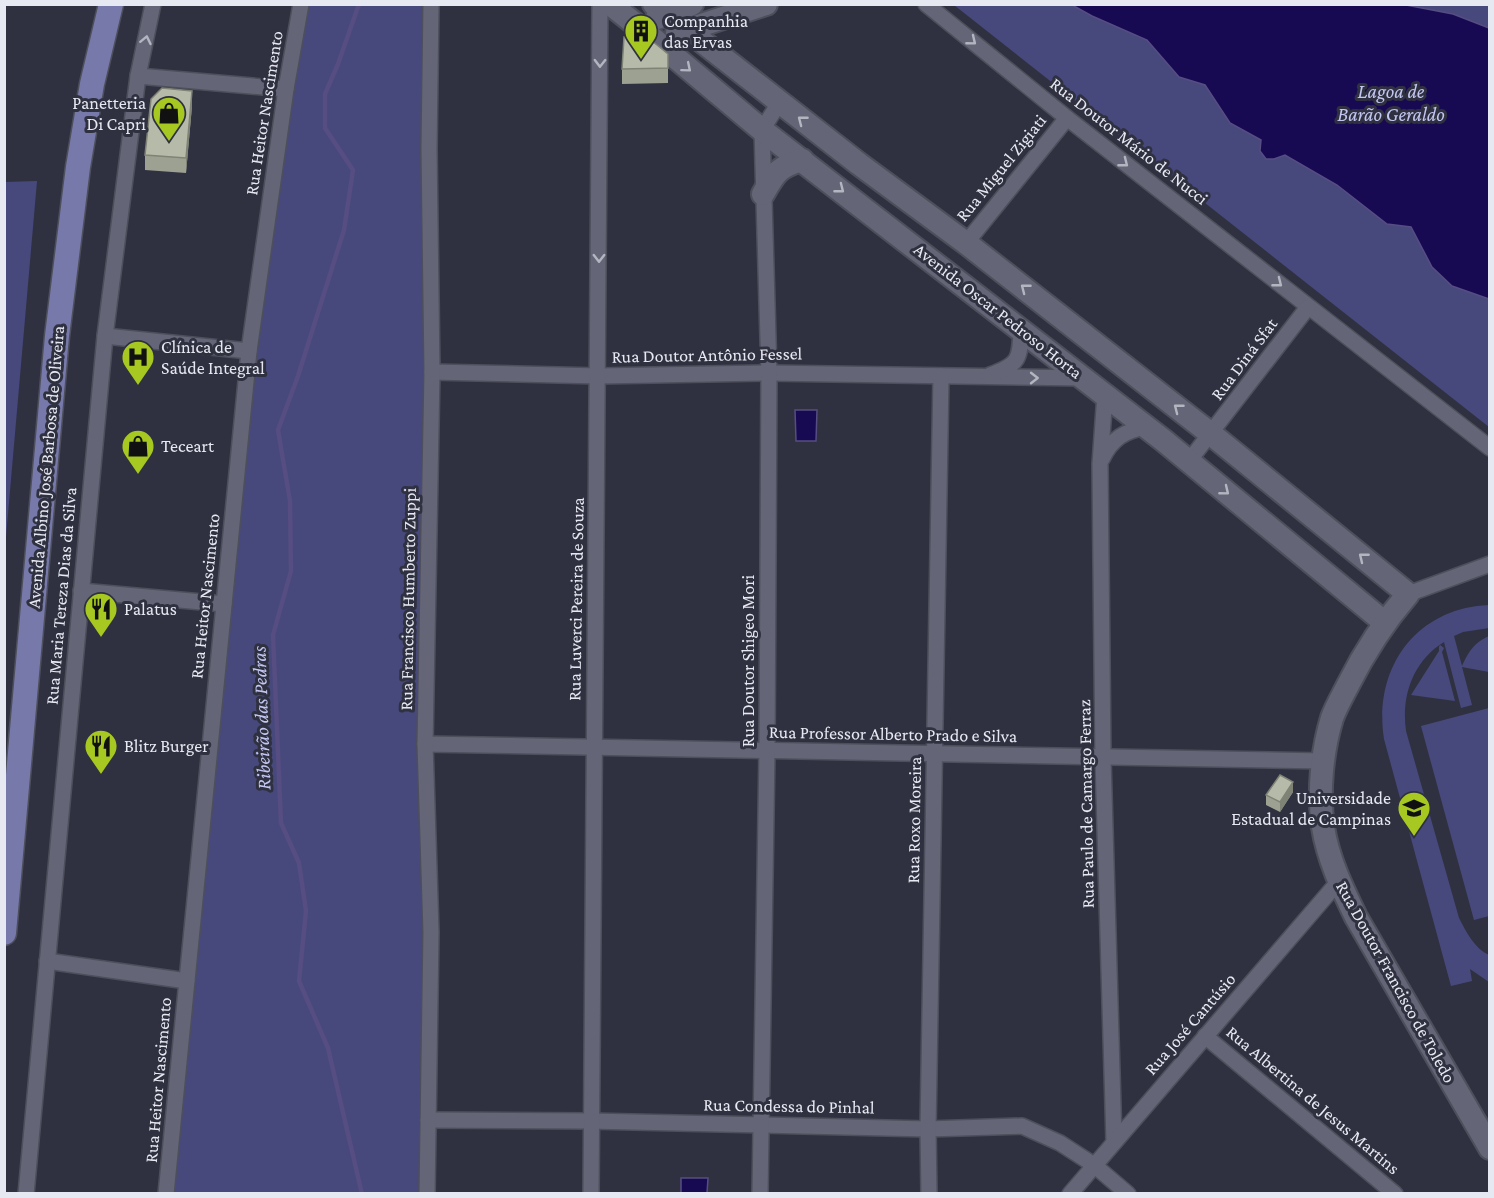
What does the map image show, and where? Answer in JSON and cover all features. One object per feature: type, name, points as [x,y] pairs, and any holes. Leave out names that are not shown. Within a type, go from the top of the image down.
[{"type":"main road","name":"Avenida Albino José Barbosa de Oliveira","points":[[4,933],[57,336],[80,157],[92,84],[111,4]]},
{"type":"main road","name":"Avenida Oscar Pedroso Horta","points":[[609,4],[762,130],[1085,378],[1384,622]]},
{"type":"main road","points":[[639,27],[660,9],[692,4]]},
{"type":"main road","points":[[656,42],[686,28],[766,4]]},
{"type":"main road","name":"Avenida Oscar Pedroso Horta","points":[[660,9],[779,103],[966,243],[1212,434],[1408,594]]},
{"type":"main road","points":[[734,14],[727,38],[728,52],[735,66]]},
{"type":"main road","points":[[764,194],[775,173],[786,165],[802,160]]},
{"type":"main road","name":"Rua Doutor Francisco de Toledo","points":[[1408,594],[1384,622],[1358,664],[1333,716],[1322,780],[1323,827],[1338,880],[1356,917],[1490,1148]]},
{"type":"street","name":"Rua Maria Tereza Dias da Silva","points":[[26,1194],[105,336],[138,76],[153,4]]},
{"type":"street","name":"Rua Heitor Nascimento","points":[[166,1194],[249,351],[286,89],[301,4]]},
{"type":"street","name":"Rua Francisco Humberto Zuppi","points":[[427,1194],[431,932],[424,744],[432,372],[429,149],[431,4]]},
{"type":"street","name":"Rua Luverci Pereira de Souza","points":[[591,1194],[599,376],[600,4]]},
{"type":"street","name":"Rua Doutor Mário de Nucci","points":[[927,4],[1067,118],[1490,448]]},
{"type":"street","points":[[138,76],[286,89]]},
{"type":"street","points":[[762,130],[779,103]]},
{"type":"street","name":"Rua Miguel Zigiati","points":[[966,243],[1067,118]]},
{"type":"street","name":"Rua Doutor Shigeo Mori","points":[[760,1194],[767,750],[769,373],[762,130]]},
{"type":"street","name":"Rua Diná Sfat","points":[[1189,461],[1308,308]]},
{"type":"street","name":"Rua Doutor Antônio Fessel","points":[[982,378],[1008,368],[1016,360],[1020,351],[1021,328]]},
{"type":"street","points":[[105,336],[249,351]]},
{"type":"street","name":"Rua Doutor Antônio Fessel","points":[[432,372],[599,376],[769,373],[1085,378]]},
{"type":"street","name":"Rua Roxo Moreira","points":[[929,1194],[928,1129],[941,376]]},
{"type":"street","name":"Rua Paulo de Camargo Ferraz","points":[[1105,394],[1100,464],[1103,759],[1114,1142]]},
{"type":"street","points":[[1100,464],[1108,447],[1118,436],[1146,427]]},
{"type":"street","name":"Rua Doutor Francisco de Toledo","points":[[1408,594],[1490,564]]},
{"type":"street","points":[[81,591],[224,604]]},
{"type":"street","name":"Rua Professor Alberto Prado e Silva","points":[[424,744],[935,753],[1103,759],[1324,761]]},
{"type":"street","name":"Rua José Cantúsio","points":[[1070,1194],[1338,880]]},
{"type":"street","points":[[47,961],[187,981]]},
{"type":"street","name":"Rua Albertina de Jesus Martins","points":[[1205,1036],[1395,1194]]},
{"type":"street","name":"Rua Condessa do Pinhal","points":[[428,1120],[590,1121],[928,1129],[1022,1126],[1060,1143],[1094,1165],[1128,1194]]},
{"type":"shaded area","points":[[306,5],[423,5],[429,149],[427,1193],[166,1194],[249,351]]},
{"type":"shaded area","points":[[954,5],[1489,5],[1489,427]]},
{"type":"shaded area","points":[[37,181],[5,548],[5,182]]},
{"type":"shaded area","points":[[1489,605],[1489,628],[1463,632],[1454,636],[1462,666],[1472,648],[1489,636],[1489,672],[1462,667],[1472,705],[1461,708],[1444,642],[1424,659],[1417,669],[1411,680],[1405,705],[1406,731],[1459,918],[1475,944],[1489,955],[1489,982],[1470,969],[1472,981],[1451,986],[1384,739],[1382,713],[1393,666],[1405,647],[1421,630],[1440,617],[1463,609]]},
{"type":"shaded area","points":[[1440,645],[1444,648],[1442,652],[1455,701],[1411,695],[1439,651]]},
{"type":"shaded area","points":[[1489,708],[1489,916],[1474,920],[1421,726]]},
{"type":"water","name":"Lagoa de Barão Geraldo","points":[[1072,5],[1406,5],[1453,14],[1489,28],[1489,299],[1452,286],[1432,267],[1411,227],[1387,224],[1337,185],[1285,155],[1266,159],[1260,151],[1261,140],[1230,123],[1205,85],[1179,77],[1147,40]]},
{"type":"water","points":[[795,410],[817,410],[816,441],[796,441]]},
{"type":"water","points":[[681,1178],[708,1178],[707,1193],[681,1193]]},
{"type":"building","points":[[646,36],[668,54],[668,68],[622,69],[624,37]]},
{"type":"building","name":"Panetteria Di Capri","points":[[162,88],[192,91],[186,158],[145,155],[151,99]]},
{"type":"building","points":[[1280,775],[1293,782],[1280,802],[1266,795]]},
{"type":"waterway","name":"Ribeirão das Pedras","points":[[359,4],[325,94],[325,128],[353,170],[344,230],[298,376],[278,430],[290,501],[291,571],[273,635],[281,823],[299,863],[306,911],[299,981],[328,1048],[362,1194]]},
{"type":"place","name":"Companhia das Ervas","points":[[641,60]]},
{"type":"place","name":"Panetteria Di Capri","points":[[169,142]]},
{"type":"place","name":"Clínica de Saúde Integral","points":[[138,386]]},
{"type":"place","name":"Teceart","points":[[138,475]]},
{"type":"place","name":"Palatus","points":[[101,638]]},
{"type":"place","name":"Blitz Burger","points":[[101,775]]},
{"type":"place","name":"Universidade Estadual de Campinas","points":[[1414,837]]}]
